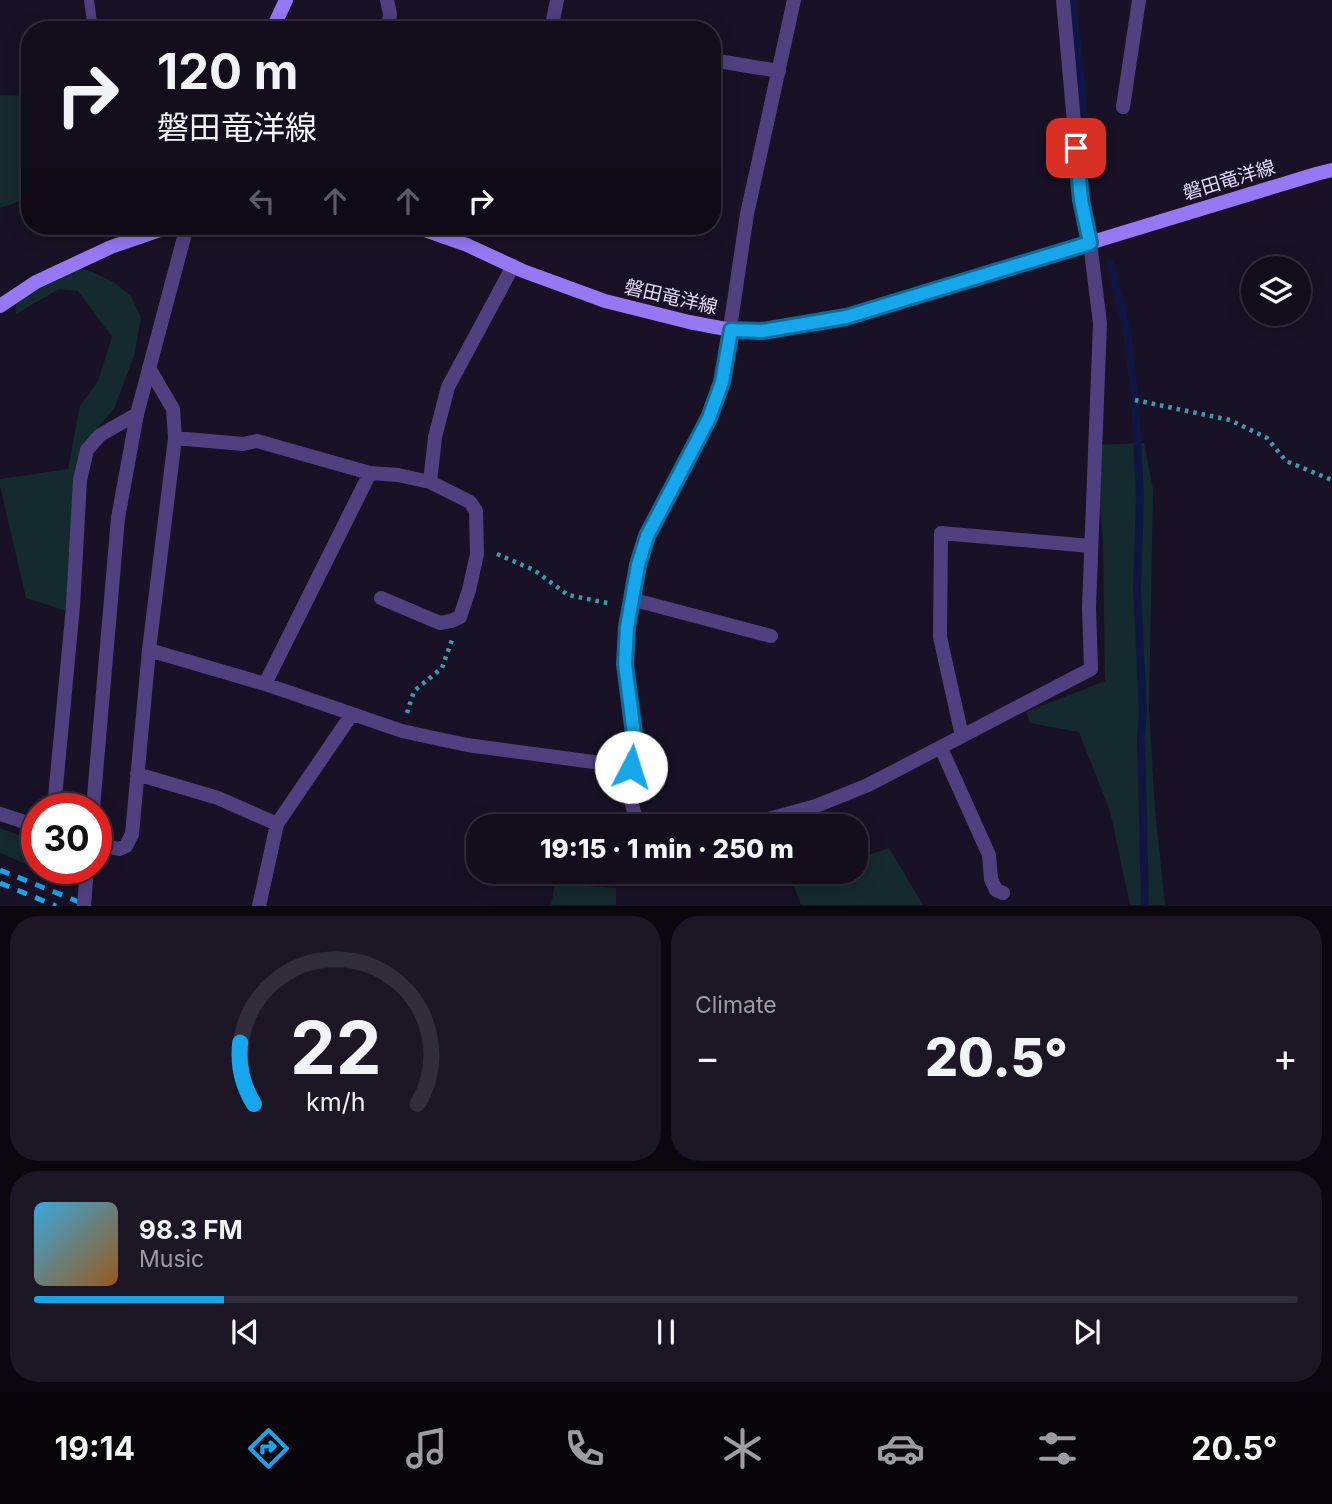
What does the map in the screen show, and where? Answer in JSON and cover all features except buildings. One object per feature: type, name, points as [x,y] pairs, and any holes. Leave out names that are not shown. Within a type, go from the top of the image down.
[{"type":"main road","points":[[276,21],[286,0]]},
{"type":"main road","name":"磐田竜洋線","points":[[439,235],[605,300],[689,322],[731,330],[762,331],[846,317],[1332,170]]},
{"type":"main road","points":[[0,306],[36,282],[111,247],[146,235]]},
{"type":"street","points":[[387,0],[389,21]]},
{"type":"street","points":[[553,21],[557,0]]},
{"type":"street","points":[[634,814],[628,788],[634,734],[625,664],[627,627],[638,565],[647,536],[709,418],[722,382],[747,214],[794,0]]},
{"type":"street","points":[[787,814],[816,806],[868,785],[1091,669],[1089,607],[1100,323],[1090,243],[1081,200],[1063,0]]},
{"type":"street","points":[[1122,107],[1139,0]]},
{"type":"street","points":[[721,61],[779,71]]},
{"type":"street","points":[[94,793],[118,518],[137,414],[185,235]]},
{"type":"street","points":[[430,482],[435,437],[448,387],[513,266]]},
{"type":"street","points":[[112,847],[119,849],[126,846],[132,834],[149,650],[175,438],[173,409],[149,368]]},
{"type":"street","points":[[55,793],[72,613],[80,480],[87,450],[100,435],[137,414]]},
{"type":"street","points":[[175,438],[243,444],[257,441],[370,473],[398,475],[430,482],[470,502],[476,511],[477,554],[460,617],[440,623],[380,598]]},
{"type":"street","points":[[265,684],[370,473]]},
{"type":"street","points":[[962,736],[940,637],[942,533],[1091,545]]},
{"type":"street","points":[[631,604],[771,636]]},
{"type":"street","points":[[149,650],[265,684],[402,731],[467,745],[631,767]]},
{"type":"street","points":[[259,905],[277,824],[352,714]]},
{"type":"street","points":[[941,748],[989,856],[991,879],[996,890],[1003,893]]},
{"type":"street","points":[[137,774],[218,798],[277,824]]},
{"type":"street","points":[[0,814],[21,821]]},
{"type":"street","points":[[84,905],[86,884]]},
{"type":"lane","points":[[89,0],[92,21]]},
{"type":"path","points":[[1135,400],[1230,420],[1267,438],[1286,461],[1332,480]]},
{"type":"path","points":[[477,545],[534,570],[568,595],[631,604]]},
{"type":"path","points":[[402,731],[414,691],[442,668],[455,632],[451,621]]},
{"type":"green space","points":[[0,95],[21,96],[21,201],[0,208]]},
{"type":"green space","points":[[71,266],[114,282],[131,296],[141,318],[134,356],[114,409],[88,438],[83,467],[72,613],[26,598],[0,486],[0,479],[68,469],[80,406],[98,381],[112,337],[78,291],[59,289],[16,314],[16,295]]},
{"type":"green space","points":[[1144,443],[1153,489],[1149,709],[1155,810],[1165,905],[1130,905],[1110,811],[1079,732],[1030,723],[1026,712],[1105,681],[1103,545],[1095,445]]},
{"type":"green space","points":[[0,828],[21,836],[21,862],[0,853]]},
{"type":"green space","points":[[889,848],[923,905],[801,905],[793,884],[868,884],[868,855]]},
{"type":"green space","points":[[555,884],[616,888],[616,905],[551,905]]},
{"type":"waterway","points":[[1073,0],[1088,153]]},
{"type":"waterway","points":[[1110,263],[1127,332],[1135,400],[1140,498],[1137,588],[1143,711],[1141,736],[1145,906]]},
{"type":"railway","points":[[0,870],[89,906]]},
{"type":"railway","points":[[0,883],[56,906]]},
{"type":"route","points":[[631,767],[634,734],[625,664],[627,627],[638,565],[647,536],[709,418],[722,382],[731,330],[762,331],[846,317],[1090,243],[1081,200],[1076,148]]}]
